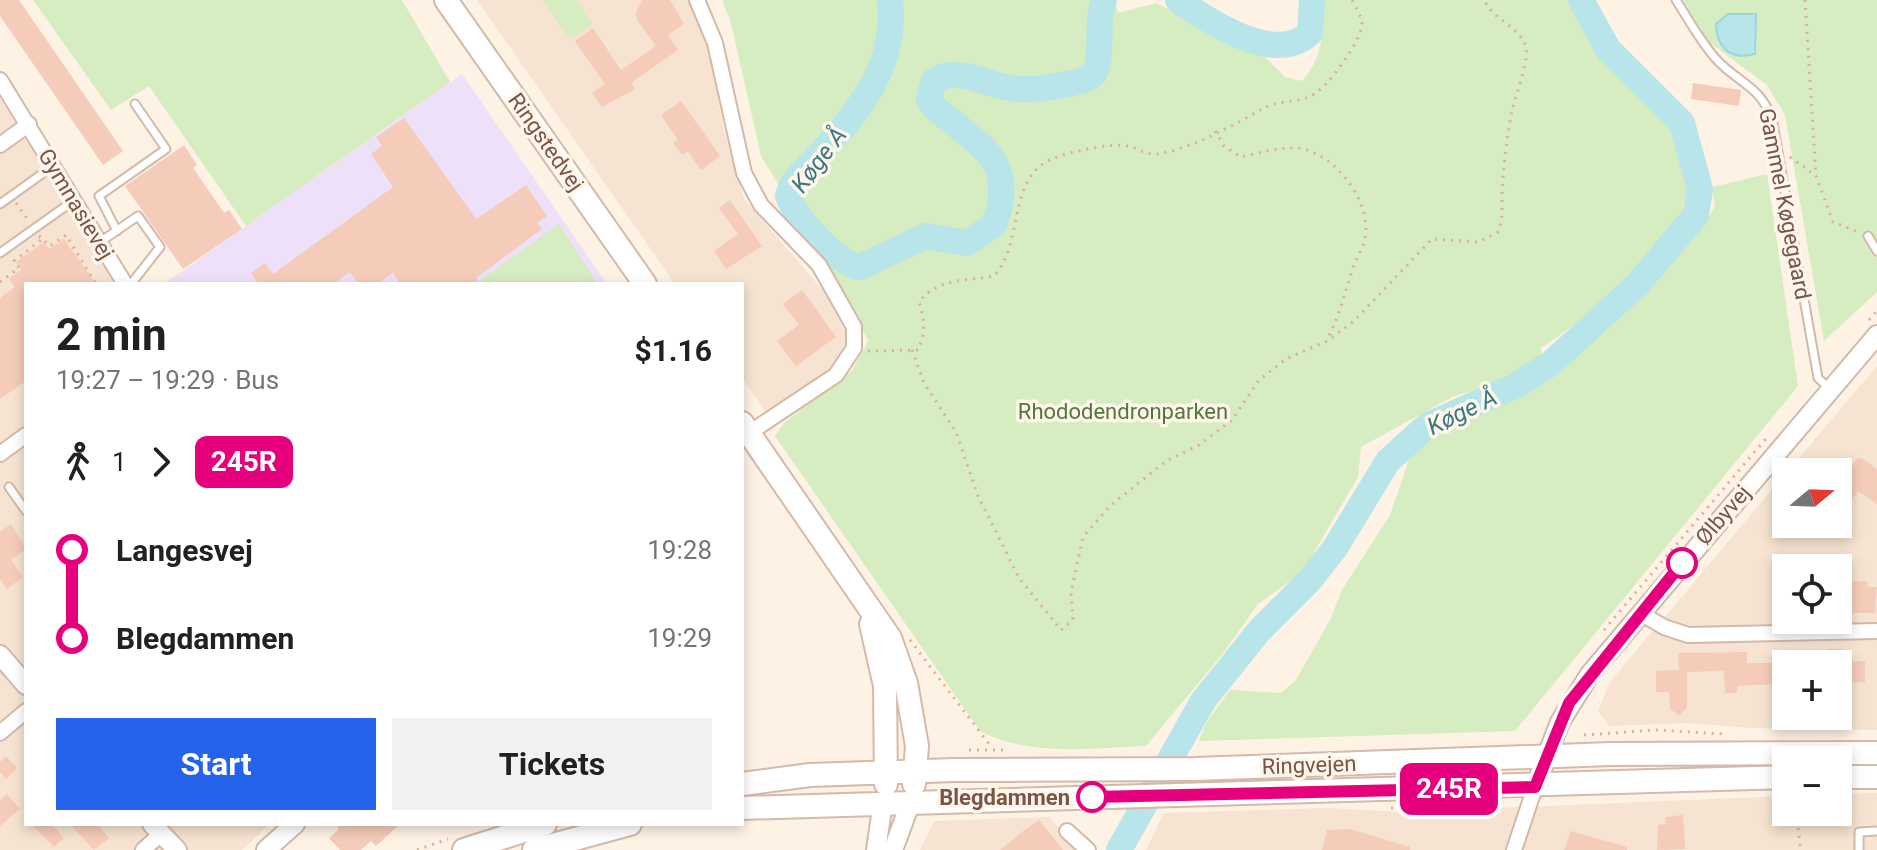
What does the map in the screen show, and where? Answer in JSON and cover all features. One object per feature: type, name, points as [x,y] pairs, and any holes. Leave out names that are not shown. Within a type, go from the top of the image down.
[{"type":"main road","name":"Ringstedvej","points":[[446,0],[644,282]]},
{"type":"main road","points":[[744,431],[890,638],[906,683],[917,746],[911,801]]},
{"type":"main road","points":[[865,604],[885,686],[887,772],[883,802]]},
{"type":"main road","name":"Ringvejen","points":[[744,784],[810,775],[916,771],[1195,769],[1547,755],[1877,753]]},
{"type":"main road","points":[[1852,777],[1877,777]]},
{"type":"main road","name":"Ringvejen","points":[[744,808],[911,801],[1535,787],[1772,778]]},
{"type":"main road","points":[[464,850],[539,826]]},
{"type":"main road","points":[[534,850],[623,826]]},
{"type":"street","points":[[697,0],[715,43],[744,173],[761,205],[819,265],[854,327],[854,348],[836,375],[744,431]]},
{"type":"street","name":"Gymnasievej","points":[[0,80],[124,282]]},
{"type":"street","name":"Gymnasievej","points":[[0,145],[29,124]]},
{"type":"street","name":"Ølbyvej","points":[[1535,787],[1569,703],[1640,613],[1877,335]]},
{"type":"street","points":[[0,454],[24,436]]},
{"type":"street","points":[[1640,613],[1664,627],[1688,635],[1877,631]]},
{"type":"street","points":[[0,655],[24,683]]},
{"type":"street","points":[[0,733],[24,713]]},
{"type":"street","points":[[1514,850],[1535,787]]},
{"type":"street","points":[[893,850],[911,801]]},
{"type":"street","points":[[876,850],[883,802]]},
{"type":"street","points":[[271,848],[293,826]]},
{"type":"street","points":[[143,850],[162,827],[177,850]]},
{"type":"street","points":[[1067,831],[1088,850]]},
{"type":"lane","name":"Gammel Køgegaard","points":[[1676,0],[1719,62],[1765,100],[1778,148],[1818,378],[1830,390]]},
{"type":"lane","points":[[117,231],[99,196],[166,149],[135,104]]},
{"type":"lane","points":[[0,204],[53,166]]},
{"type":"lane","points":[[0,253],[73,201]]},
{"type":"lane","points":[[98,244],[138,216],[160,247],[133,282]]},
{"type":"lane","points":[[1868,236],[1877,251]]},
{"type":"lane","points":[[9,487],[24,508]]},
{"type":"lane","points":[[1859,850],[1859,832],[1877,831]]},
{"type":"path","points":[[854,348],[885,353],[918,350],[925,336],[925,318],[919,302],[926,294],[950,281],[994,276],[1003,266],[1016,233],[1019,199],[1028,179],[1042,164],[1059,155],[1128,146],[1156,154],[1186,146],[1254,116],[1265,107],[1320,92],[1357,40],[1362,23],[1352,0]]},
{"type":"path","points":[[912,350],[924,383],[956,432],[978,496],[1019,578],[1061,630],[1073,620],[1071,592],[1083,537],[1111,505],[1155,469],[1199,445],[1232,420],[1259,380],[1286,359],[1327,341],[1354,321],[1432,239],[1479,242],[1498,232],[1504,215],[1502,198],[1510,119],[1527,59],[1525,44],[1503,17],[1492,12],[1485,0]]},
{"type":"path","points":[[1805,0],[1816,176],[1833,222],[1868,236]]},
{"type":"path","points":[[1215,131],[1224,146],[1241,157],[1274,150],[1303,149],[1328,163],[1351,185],[1363,205],[1365,238],[1346,301],[1327,341]]},
{"type":"path","points":[[1778,148],[1816,176]]},
{"type":"path","points":[[11,196],[41,240],[50,246],[66,235],[95,282]]},
{"type":"path","points":[[0,282],[19,268],[14,261],[41,240]]},
{"type":"path","points":[[890,638],[912,640],[968,722],[1010,769]]},
{"type":"path","points":[[1798,826],[1801,850]]},
{"type":"shaded area","points":[[477,0],[691,0],[707,39],[723,127],[744,199],[825,293],[848,337],[833,367],[765,411],[744,381],[744,282],[674,282]]},
{"type":"shaded area","points":[[462,74],[606,282],[167,282]]},
{"type":"shaded area","points":[[0,98],[113,282],[24,282],[24,826],[268,826],[242,850],[0,850]]},
{"type":"shaded area","points":[[1877,366],[1877,730],[1852,730],[1852,650],[1772,650],[1772,728],[1687,723],[1609,726],[1598,711],[1610,682],[1772,490],[1772,538],[1852,538],[1852,458],[1799,458]]},
{"type":"shaded area","points":[[1877,793],[1877,850],[1146,850],[1164,813],[1328,808],[1401,812],[1772,797],[1772,826],[1852,826],[1852,794]]},
{"type":"shaded area","points":[[1049,817],[1078,850],[920,850],[934,821]]},
{"type":"green space","points":[[33,0],[402,0],[450,82],[246,226],[149,86],[111,110]]},
{"type":"green space","points":[[543,0],[576,0],[592,24],[570,39]]},
{"type":"green space","name":"Rhododendronparken","points":[[722,0],[1114,0],[1118,13],[1156,3],[1265,57],[1285,77],[1302,81],[1321,43],[1317,0],[1573,0],[1595,50],[1671,124],[1678,136],[1693,198],[1678,226],[1665,235],[1636,274],[1594,311],[1541,348],[1541,355],[1535,361],[1484,387],[1452,397],[1361,447],[1358,477],[1309,561],[1297,576],[1258,604],[1224,652],[1146,746],[1062,749],[1019,745],[980,731],[775,436],[784,423],[852,371],[868,341],[850,302],[761,156],[731,23]]},
{"type":"green space","points":[[1683,0],[1877,0],[1877,292],[1824,341],[1785,115],[1767,85],[1709,42]]},
{"type":"green space","points":[[1767,174],[1798,386],[1515,731],[1199,741],[1206,723],[1230,690],[1281,693],[1296,680],[1330,620],[1342,590],[1390,515],[1411,454],[1453,425],[1513,401],[1538,385],[1601,332],[1638,295],[1652,288],[1715,207],[1712,187]]},
{"type":"green space","points":[[559,224],[597,282],[478,282]]},
{"type":"water","points":[[1728,14],[1756,14],[1755,54],[1732,54],[1722,46],[1716,24]]},
{"type":"building","points":[[0,0],[19,0],[123,151],[103,165],[0,16]]},
{"type":"building","points":[[642,0],[670,0],[684,24],[668,35],[678,50],[631,83],[635,89],[602,107],[592,93],[605,84],[575,41],[593,28],[621,70],[656,46],[637,20],[636,12]]},
{"type":"building","points":[[1693,83],[1741,90],[1739,106],[1691,99]]},
{"type":"building","points":[[681,101],[720,156],[701,170],[688,151],[682,155],[673,143],[678,140],[661,115]]},
{"type":"building","points":[[404,118],[476,219],[526,185],[547,216],[537,223],[542,229],[476,278],[479,282],[399,282],[393,273],[380,282],[358,282],[350,272],[336,282],[258,282],[251,273],[265,263],[273,274],[393,187],[371,154],[382,146],[376,137]]},
{"type":"building","points":[[184,145],[197,165],[193,168],[224,213],[229,210],[242,229],[183,269],[125,186]]},
{"type":"building","points":[[730,200],[762,246],[726,269],[714,251],[738,234],[719,208]]},
{"type":"building","points":[[64,239],[95,282],[24,282],[24,382],[0,399],[0,298],[15,287],[9,279],[21,270],[16,262],[44,242],[49,249]]},
{"type":"building","points":[[802,290],[836,337],[796,366],[777,341],[799,325],[783,304]]},
{"type":"building","points":[[1862,458],[1877,469],[1877,504],[1858,491],[1852,500],[1852,466]]},
{"type":"building","points":[[11,524],[24,546],[24,550],[11,560],[23,577],[7,589],[0,579],[0,532]]},
{"type":"building","points":[[1867,581],[1868,587],[1877,587],[1875,613],[1852,613],[1852,582]]},
{"type":"building","points":[[1747,652],[1747,663],[1772,663],[1772,684],[1737,686],[1737,693],[1725,693],[1724,671],[1687,672],[1687,708],[1679,715],[1670,709],[1669,692],[1656,692],[1656,671],[1679,670],[1678,653]]},
{"type":"building","points":[[1865,661],[1865,682],[1852,682],[1852,662]]},
{"type":"building","points":[[6,756],[17,768],[6,779],[0,772],[0,762]]},
{"type":"building","points":[[7,794],[20,809],[0,826],[0,800]]},
{"type":"building","points":[[1683,815],[1685,849],[1657,850],[1658,825],[1666,824],[1665,817]]},
{"type":"building","points":[[1039,820],[1063,850],[1000,850],[1023,831]]},
{"type":"building","points":[[33,826],[53,826],[64,838],[54,847]]},
{"type":"building","points":[[72,826],[99,826],[109,838],[94,850]]},
{"type":"building","points":[[338,826],[398,826],[376,846],[371,841],[361,850],[340,850],[329,838]]},
{"type":"building","points":[[1350,829],[1410,847],[1410,850],[1322,850],[1327,830]]},
{"type":"building","points":[[1571,831],[1627,847],[1627,850],[1564,850]]},
{"type":"waterway","name":"Køge Å","points":[[890,0],[888,46],[872,86],[847,123],[796,180],[788,196],[799,216],[829,249],[860,267],[926,236],[967,243],[994,225],[1001,202],[997,168],[978,143],[935,108],[929,99],[934,81],[953,75],[1024,89],[1052,87],[1087,79],[1097,66],[1104,0]]},
{"type":"waterway","name":"Køge Å","points":[[1178,0],[1243,37],[1280,45],[1296,42],[1310,33],[1312,0]]},
{"type":"waterway","name":"Køge Å","points":[[1119,850],[1203,701],[1259,631],[1309,581],[1335,548],[1388,461],[1428,425],[1515,386],[1550,364],[1637,285],[1696,215],[1700,189],[1682,123],[1608,49],[1581,0]]},
{"type":"bus line","name":"245R","points":[[1092,797],[1535,787],[1569,703],[1682,563]]},
{"type":"place","name":"Blegdammen","points":[[1092,797]]}]
